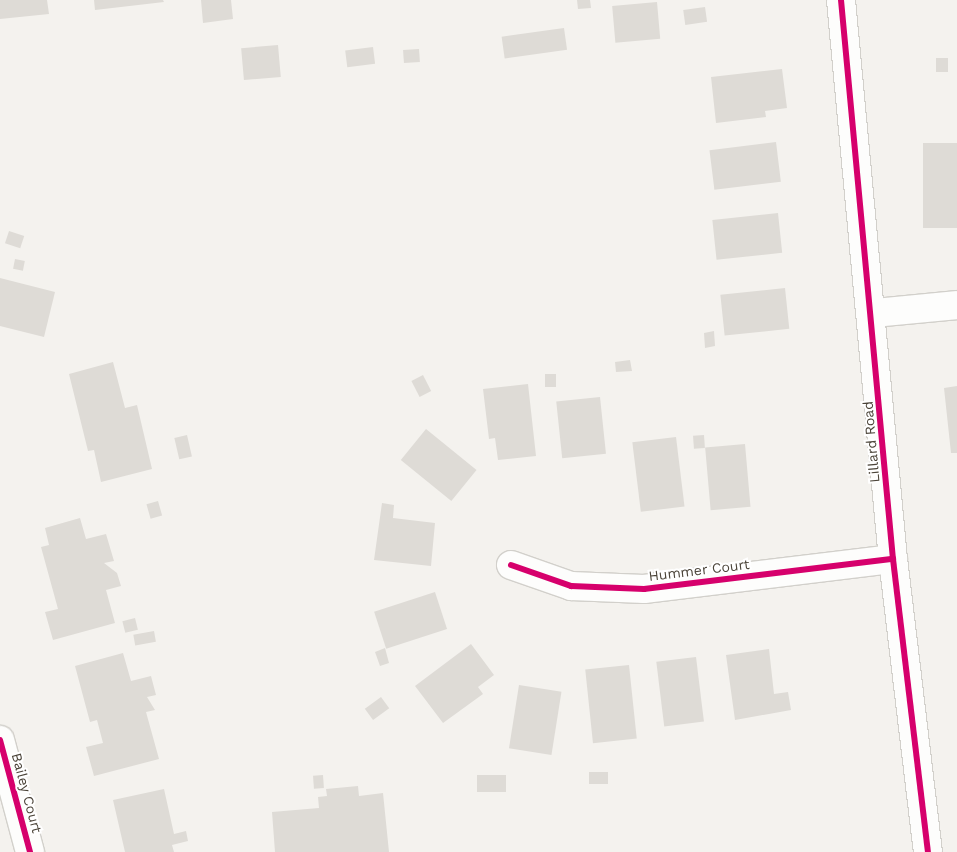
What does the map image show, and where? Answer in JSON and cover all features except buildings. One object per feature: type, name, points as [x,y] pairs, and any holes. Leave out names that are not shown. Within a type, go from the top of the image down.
[{"type":"street","name":"Lillard Road","points":[[841,0],[874,313],[893,559],[928,852]]},
{"type":"street","points":[[874,313],[957,305]]},
{"type":"street","name":"Hummer Court","points":[[511,565],[570,586],[644,589],[893,559]]},
{"type":"street","name":"Bailey Court","points":[[0,740],[30,852]]},
{"type":"cycle path","points":[[841,0],[893,559],[928,852]]},
{"type":"cycle path","points":[[511,565],[571,586],[644,589],[893,559]]},
{"type":"cycle path","points":[[0,740],[30,852]]}]
